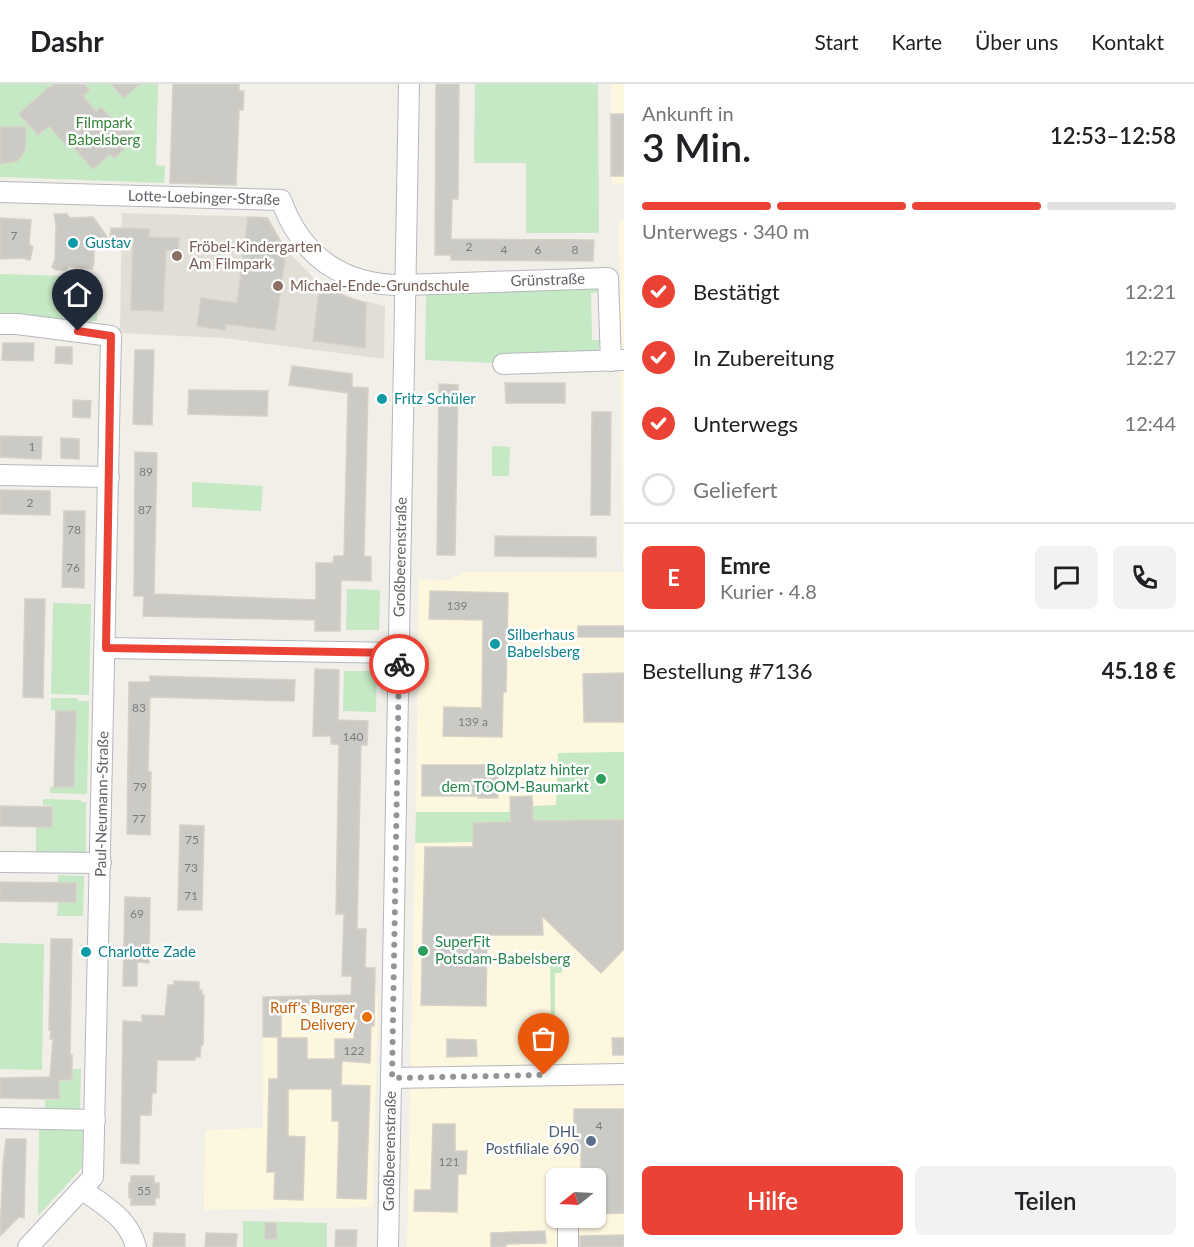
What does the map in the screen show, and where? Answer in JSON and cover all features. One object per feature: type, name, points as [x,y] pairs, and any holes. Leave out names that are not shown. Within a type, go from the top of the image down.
[{"type":"street","name":"Großbeerenstraße","points":[[388,1247],[409,84]]},
{"type":"street","name":"Lotte-Loebinger-Straße","points":[[0,192],[281,200],[296,232],[314,254],[328,264],[342,273],[364,281],[405,285]]},
{"type":"street","name":"Grünstraße","points":[[405,285],[608,278],[617,361],[502,364]]},
{"type":"street","name":"Paul-Neumann-Straße","points":[[0,324],[17,324],[111,336],[93,1177],[28,1247]]},
{"type":"street","points":[[0,475],[109,477]]},
{"type":"street","points":[[106,648],[399,653]]},
{"type":"street","points":[[0,862],[101,863]]},
{"type":"street","points":[[392,1078],[624,1074]]},
{"type":"street","points":[[0,1118],[95,1120]]},
{"type":"street","points":[[82,1189],[123,1220],[132,1233],[136,1247]]},
{"type":"street","points":[[568,1228],[568,1247]]},
{"type":"shaded area","points":[[611,84],[624,84],[624,184],[612,184]]},
{"type":"shaded area","points":[[122,213],[268,217],[287,251],[314,278],[348,297],[385,306],[384,359],[224,338],[120,333]]},
{"type":"shaded area","points":[[619,220],[624,220],[624,752],[558,753],[556,805],[510,807],[510,812],[416,812],[419,579],[450,580],[463,572],[623,572]]},
{"type":"shaded area","points":[[624,820],[624,1247],[407,1247],[415,843],[473,842],[473,823]]},
{"type":"shaded area","points":[[378,995],[373,1207],[204,1210],[205,1130],[263,1128],[262,996]]},
{"type":"green space","name":"Filmpark Babelsberg","points":[[0,84],[158,84],[156,165],[165,166],[164,183],[0,177]]},
{"type":"green space","points":[[475,84],[598,84],[599,233],[526,233],[526,163],[474,163]]},
{"type":"green space","points":[[0,274],[98,277],[97,321],[0,319]]},
{"type":"green space","points":[[429,288],[595,288],[599,292],[591,293],[592,340],[602,340],[597,353],[495,363],[425,360],[426,296]]},
{"type":"green space","points":[[492,446],[510,447],[509,476],[492,476]]},
{"type":"green space","points":[[192,482],[263,486],[261,511],[192,507]]},
{"type":"green space","points":[[347,589],[380,590],[379,630],[346,630]]},
{"type":"green space","points":[[53,603],[91,604],[89,695],[51,694]]},
{"type":"green space","points":[[344,671],[377,671],[376,712],[343,711]]},
{"type":"green space","points":[[51,698],[78,698],[78,701],[89,701],[87,794],[50,793],[50,787],[75,787],[76,711],[51,710]]},
{"type":"green space","points":[[624,752],[624,820],[473,823],[473,842],[415,843],[416,812],[509,812],[510,807],[556,805],[558,753]]},
{"type":"green space","points":[[43,799],[86,802],[86,853],[36,852],[36,827],[53,827],[53,806],[43,805]]},
{"type":"green space","points":[[58,875],[84,876],[83,916],[57,916],[58,902],[76,902],[77,883],[58,882]]},
{"type":"green space","points":[[0,943],[44,944],[42,1070],[0,1069]]},
{"type":"green space","points":[[550,960],[557,961],[562,966],[562,973],[555,973],[555,1040],[551,1040]]},
{"type":"green space","points":[[73,1069],[81,1069],[80,1113],[45,1112],[45,1100],[59,1100],[59,1081],[72,1081]]},
{"type":"green space","points":[[39,1124],[83,1125],[82,1168],[38,1216]]},
{"type":"green space","points":[[243,1221],[327,1223],[327,1247],[243,1247]]},
{"type":"building","points":[[55,84],[84,84],[89,90],[83,96],[96,112],[101,107],[117,125],[123,120],[134,133],[120,145],[124,150],[114,158],[110,154],[93,169],[69,142],[66,145],[49,126],[38,135],[19,114]]},
{"type":"building","points":[[112,84],[140,84],[123,98]]},
{"type":"building","name":"Filmpark Babelsberg","points":[[173,84],[239,84],[239,91],[244,91],[243,110],[239,110],[236,185],[170,183]]},
{"type":"building","points":[[436,84],[459,84],[458,199],[452,199],[451,239],[594,240],[593,261],[451,260],[451,255],[435,255]]},
{"type":"building","points":[[611,114],[624,114],[624,176],[611,176]]},
{"type":"building","points":[[26,127],[25,148],[17,161],[0,164],[0,128]]},
{"type":"building","name":"Gustav","points":[[54,214],[67,214],[70,218],[93,217],[108,238],[94,238],[92,269],[69,266],[65,270],[56,270],[52,267],[55,260]]},
{"type":"building","points":[[248,217],[267,218],[286,251],[275,330],[226,324],[225,330],[197,326],[201,298],[237,303]]},
{"type":"building","points":[[0,218],[31,220],[29,244],[33,247],[30,260],[0,259]]},
{"type":"building","points":[[111,228],[149,229],[149,237],[179,238],[178,251],[166,250],[163,311],[131,310],[133,239],[110,238]]},
{"type":"building","points":[[320,283],[347,297],[366,303],[365,348],[313,341]]},
{"type":"building","points":[[3,343],[34,343],[33,361],[2,360]]},
{"type":"building","points":[[56,347],[72,347],[72,364],[55,363]]},
{"type":"building","points":[[135,350],[154,350],[152,425],[133,424]]},
{"type":"building","points":[[292,366],[352,374],[352,387],[368,388],[364,556],[371,557],[371,581],[341,580],[340,631],[315,631],[315,620],[143,616],[144,596],[134,596],[135,452],[157,453],[154,594],[316,600],[316,563],[333,563],[334,556],[344,556],[348,393],[289,385]]},
{"type":"building","points":[[505,383],[565,383],[565,403],[506,403]]},
{"type":"building","points":[[439,384],[458,385],[455,555],[437,555]]},
{"type":"building","points":[[189,390],[268,391],[267,416],[188,414]]},
{"type":"building","points":[[73,400],[91,401],[90,418],[73,417]]},
{"type":"building","points":[[592,412],[611,412],[610,515],[591,515]]},
{"type":"building","points":[[0,436],[42,437],[41,459],[0,457]]},
{"type":"building","points":[[61,438],[79,439],[79,459],[61,458]]},
{"type":"building","points":[[0,490],[50,491],[50,515],[0,514]]},
{"type":"building","points":[[64,511],[85,511],[84,588],[62,587]]},
{"type":"building","points":[[495,536],[596,537],[596,557],[495,556]]},
{"type":"building","points":[[430,591],[508,593],[506,692],[503,692],[502,737],[443,736],[444,707],[482,708],[483,620],[429,619]]},
{"type":"building","points":[[25,599],[45,599],[43,698],[23,697]]},
{"type":"building","points":[[578,626],[624,626],[624,637],[578,637]]},
{"type":"building","points":[[315,669],[339,670],[338,720],[368,721],[367,745],[361,745],[357,929],[366,929],[365,968],[375,968],[374,1026],[371,1026],[370,1063],[342,1061],[341,1085],[370,1086],[366,1199],[337,1198],[339,1121],[332,1121],[332,1089],[288,1089],[288,1136],[305,1137],[303,1200],[274,1199],[275,1172],[267,1172],[269,1079],[278,1079],[278,1038],[307,1038],[307,1059],[335,1059],[335,1039],[354,1039],[355,1005],[281,1006],[281,1037],[263,1037],[263,997],[351,995],[352,976],[342,976],[344,914],[336,914],[339,744],[331,744],[331,736],[313,736]]},
{"type":"building","points":[[624,673],[624,722],[584,722],[583,674]]},
{"type":"building","points":[[150,676],[295,680],[294,701],[150,697],[148,772],[151,772],[150,835],[127,834],[129,682],[150,682]]},
{"type":"building","points":[[56,711],[76,711],[74,787],[54,787]]},
{"type":"building","points":[[422,765],[498,765],[498,798],[422,796]]},
{"type":"building","points":[[532,796],[533,821],[624,820],[624,949],[601,973],[542,916],[543,935],[487,935],[486,1006],[421,1005],[425,847],[473,847],[473,823],[511,822],[510,797]]},
{"type":"building","points":[[0,806],[52,807],[52,827],[0,826]]},
{"type":"building","points":[[180,825],[204,826],[202,910],[178,910]]},
{"type":"building","points":[[0,882],[76,883],[76,902],[0,901]]},
{"type":"building","points":[[125,897],[150,898],[149,963],[137,962],[137,986],[123,986]]},
{"type":"building","points":[[51,939],[72,939],[70,1055],[72,1055],[72,1080],[59,1080],[59,1099],[0,1098],[0,1078],[50,1077],[53,1039],[50,1039],[51,1030],[49,1030]]},
{"type":"building","points":[[174,981],[199,982],[199,990],[202,990],[202,995],[204,995],[203,1045],[201,1045],[200,1057],[195,1057],[195,1060],[157,1060],[156,1093],[152,1093],[151,1115],[140,1115],[139,1164],[121,1163],[123,1021],[142,1022],[142,1015],[165,1016],[168,985],[174,985]]},
{"type":"building","points":[[612,1038],[624,1038],[624,1055],[613,1055]]},
{"type":"building","points":[[447,1039],[476,1040],[477,1056],[447,1057]]},
{"type":"building","points":[[574,1109],[624,1109],[624,1213],[606,1214],[606,1168],[581,1168],[581,1152],[574,1152]]},
{"type":"building","points":[[433,1124],[455,1124],[455,1151],[467,1151],[466,1174],[458,1174],[457,1212],[414,1211],[415,1190],[431,1190]]},
{"type":"building","points":[[6,1139],[26,1139],[24,1218],[19,1217],[0,1236],[3,1164]]},
{"type":"building","points":[[131,1176],[154,1176],[154,1183],[159,1183],[159,1198],[155,1198],[155,1205],[131,1205],[129,1183],[131,1183]]},
{"type":"building","points":[[265,1223],[276,1223],[277,1239],[265,1239]]},
{"type":"building","points":[[336,1230],[357,1230],[356,1247],[335,1247]]},
{"type":"building","points":[[545,1231],[546,1243],[506,1244],[506,1247],[491,1247],[491,1233]]},
{"type":"building","points":[[154,1233],[185,1234],[185,1247],[153,1247]]},
{"type":"building","points":[[206,1233],[237,1234],[236,1247],[205,1247]]},
{"type":"building","points":[[624,1235],[624,1247],[580,1247],[580,1236]]},
{"type":"way so far","points":[[399,664],[392,1078],[544,1075]]},
{"type":"place","name":"Gustav","points":[[73,243]]},
{"type":"place","name":"Fröbel-Kindergarten Am Filmpark","points":[[177,256]]},
{"type":"place","name":"Michael-Ende-Grundschule","points":[[278,286]]},
{"type":"place","name":"Fritz Schüler","points":[[382,399]]},
{"type":"place","name":"Silberhaus Babelsberg","points":[[495,644]]},
{"type":"place","name":"Bolzplatz hinter dem TOOM-Baumarkt","points":[[601,779]]},
{"type":"place","name":"SuperFit Potsdam-Babelsberg","points":[[423,951]]},
{"type":"place","name":"Charlotte Zade","points":[[86,952]]},
{"type":"place","name":"Ruff's Burger Delivery","points":[[367,1017]]},
{"type":"place","name":"DHL Postfiliale 690","points":[[591,1141]]},
{"type":"route","points":[[78,331],[111,336],[106,648],[399,653],[399,664]]}]
